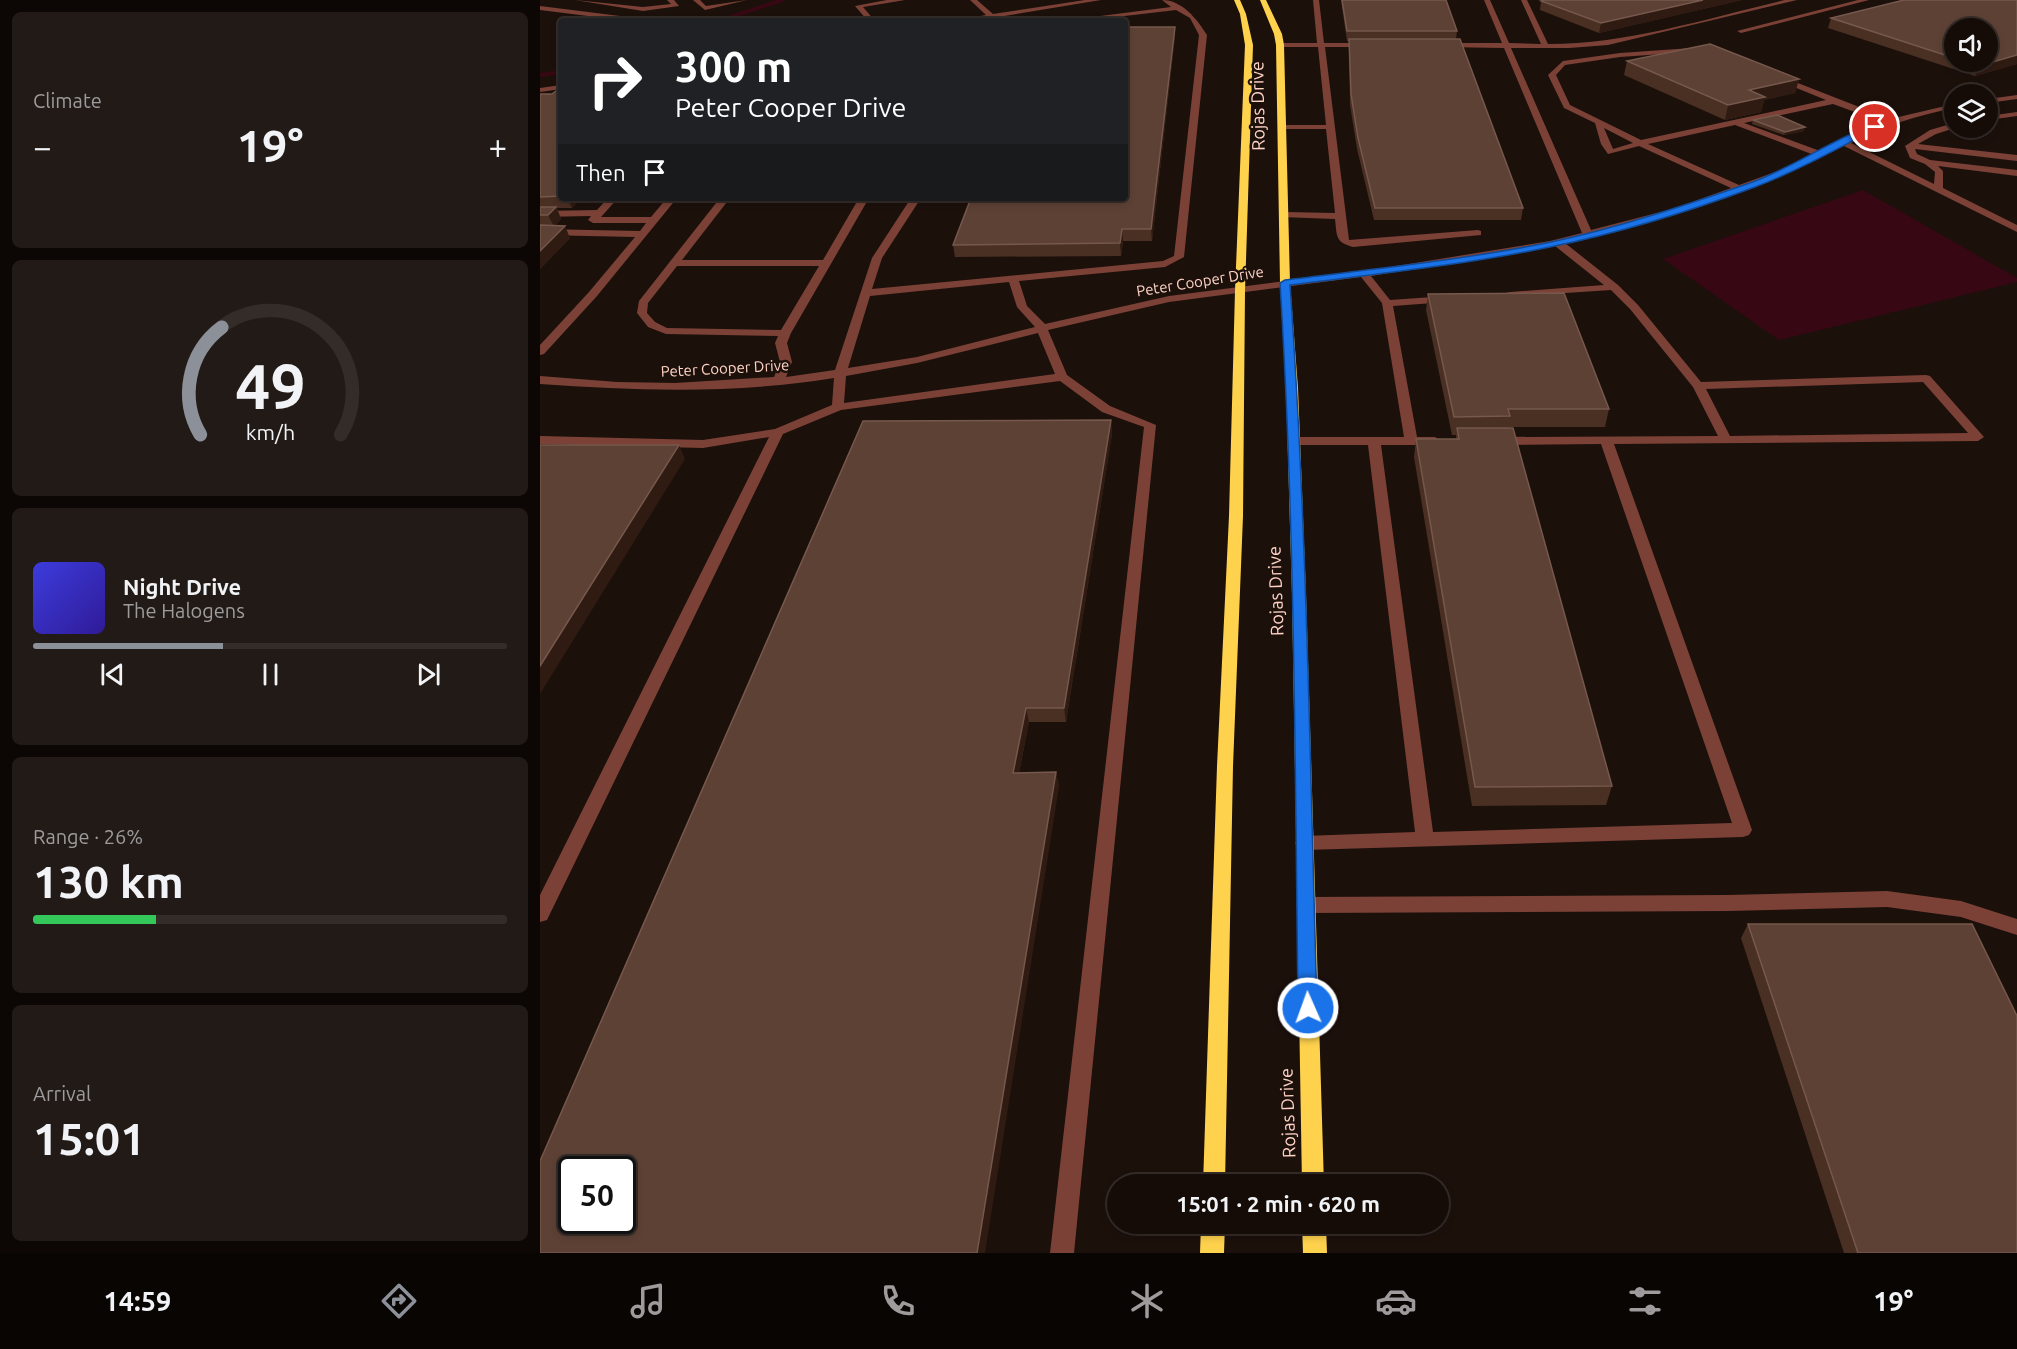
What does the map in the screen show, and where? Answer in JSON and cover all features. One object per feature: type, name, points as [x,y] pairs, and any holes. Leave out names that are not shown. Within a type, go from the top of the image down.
[{"type":"main road","name":"Rojas Drive","points":[[1214,1174],[1225,766],[1236,516],[1240,291],[1249,45],[1243,14],[1237,0]]},
{"type":"main road","name":"Rojas Drive","points":[[1263,0],[1271,16],[1280,45],[1285,283],[1294,441],[1313,1174]]},
{"type":"main road","points":[[1212,1253],[1213,1234]]},
{"type":"main road","points":[[1314,1234],[1315,1253]]},
{"type":"street","points":[[578,0],[644,9],[676,6],[670,0]]},
{"type":"street","points":[[636,0],[644,9]]},
{"type":"street","points":[[696,0],[705,9],[744,0]]},
{"type":"street","points":[[869,18],[858,6],[902,0]]},
{"type":"street","points":[[973,0],[992,16]]},
{"type":"street","points":[[1044,0],[1054,4]]},
{"type":"street","points":[[978,18],[1034,10],[1054,4],[1098,0]]},
{"type":"street","points":[[866,293],[1165,264],[1179,257],[1203,35],[1193,17],[1164,0]]},
{"type":"street","points":[[1316,0],[1342,237],[1346,242],[1353,244],[1478,233]]},
{"type":"street","points":[[1487,0],[1588,235]]},
{"type":"street","points":[[1524,0],[1546,46]]},
{"type":"street","points":[[1436,45],[1546,46],[1608,43],[1794,0]]},
{"type":"street","points":[[1741,31],[1866,0]]},
{"type":"street","points":[[1021,3],[1034,10]]},
{"type":"street","points":[[540,8],[620,18]]},
{"type":"street","points":[[1090,18],[1177,8]]},
{"type":"street","points":[[540,13],[550,9]]},
{"type":"street","points":[[1008,14],[1013,18]]},
{"type":"street","points":[[1280,45],[1378,45]]},
{"type":"street","points":[[1740,189],[1567,106],[1552,75],[1563,63],[1620,55],[1706,49],[1890,122]]},
{"type":"street","points":[[540,92],[558,88]]},
{"type":"street","points":[[540,92],[558,94]]},
{"type":"street","points":[[1998,100],[2017,98]]},
{"type":"street","points":[[1598,121],[1611,152],[1640,143],[1834,101]]},
{"type":"street","name":"Peter Cooper Drive","points":[[540,380],[616,387],[711,386],[778,382],[840,374],[917,360],[1118,309],[1169,299],[1477,258],[1558,243],[1669,214],[1792,169],[1844,142],[1890,122],[1944,108]]},
{"type":"street","points":[[1998,117],[2017,114]]},
{"type":"street","points":[[1737,123],[1820,154]]},
{"type":"street","points":[[1282,126],[1330,127]]},
{"type":"street","points":[[1909,146],[1944,128]]},
{"type":"street","points":[[1844,142],[2017,229]]},
{"type":"street","points":[[1909,146],[2017,159]]},
{"type":"street","points":[[1909,146],[1913,156],[1928,162],[2017,173]]},
{"type":"street","points":[[1928,162],[1939,171],[1938,189]]},
{"type":"street","points":[[610,201],[593,220],[654,220]]},
{"type":"street","points":[[542,348],[670,201]]},
{"type":"street","points":[[722,201],[640,309],[642,315],[653,326],[676,332],[785,333]]},
{"type":"street","points":[[778,382],[786,362],[781,343],[785,333],[862,201]]},
{"type":"street","points":[[838,407],[840,374],[877,258],[914,201]]},
{"type":"street","points":[[540,213],[599,213]]},
{"type":"street","points":[[1284,216],[1339,216]]},
{"type":"street","points":[[540,232],[642,234]]},
{"type":"street","points":[[1558,243],[1614,287],[1634,307],[1698,386],[1726,441]]},
{"type":"street","points":[[674,263],[826,263]]},
{"type":"street","points":[[1364,274],[1387,303],[1411,441]]},
{"type":"street","points":[[1013,279],[1022,307],[1042,328],[1062,377],[1106,409],[1150,425],[1062,1253]]},
{"type":"street","points":[[1495,296],[1614,287]]},
{"type":"street","points":[[1387,303],[1459,298]]},
{"type":"street","points":[[540,440],[703,444],[778,432],[838,407],[1062,377]]},
{"type":"street","points":[[1480,441],[1726,441],[1978,437],[1926,378],[1698,386]]},
{"type":"street","points":[[540,914],[778,432]]},
{"type":"street","points":[[1304,843],[1743,830],[1606,440]]},
{"type":"street","points":[[1294,441],[1445,441]]},
{"type":"street","points":[[1374,441],[1425,840]]},
{"type":"street","points":[[1305,905],[1727,903],[1887,899],[1961,909],[2017,927]]},
{"type":"shaded area","points":[[1863,190],[2017,278],[2017,282],[1779,340],[1663,259]]},
{"type":"building","points":[[1342,0],[1446,0],[1457,31],[1347,31]]},
{"type":"building","points":[[1703,0],[1601,23],[1541,1]]},
{"type":"building","points":[[1904,0],[2017,0],[2017,55],[1998,60],[1998,18],[1944,18],[1944,55],[1831,18]]},
{"type":"building","points":[[1128,27],[1175,27],[1151,229],[1122,229],[1120,243],[953,245],[970,201],[1128,201]]},
{"type":"building","points":[[1349,39],[1460,39],[1523,208],[1375,208],[1358,138],[1351,94]]},
{"type":"building","points":[[1710,44],[1799,79],[1749,90],[1765,97],[1728,105],[1627,61]]},
{"type":"building","points":[[558,89],[558,196],[540,197],[540,94],[552,94]]},
{"type":"building","points":[[1777,115],[1805,127],[1785,132],[1753,120]]},
{"type":"building","points":[[540,207],[556,207],[548,215],[540,215]]},
{"type":"building","points":[[540,225],[565,226],[540,251]]},
{"type":"building","points":[[1564,293],[1609,409],[1508,409],[1510,416],[1454,417],[1428,294]]},
{"type":"building","points":[[1111,420],[1064,708],[1026,708],[1013,773],[1056,772],[977,1253],[540,1253],[540,1161],[863,421]]},
{"type":"building","points":[[1457,428],[1513,428],[1612,786],[1475,787],[1416,439],[1459,439]]},
{"type":"building","points":[[540,445],[679,445],[540,666]]},
{"type":"building","points":[[1748,924],[1972,924],[2017,1016],[2017,1253],[1858,1253]]},
{"type":"waterway","points":[[728,18],[782,0]]},
{"type":"waterway","points":[[540,75],[558,72]]},
{"type":"route","points":[[1308,1008],[1299,594],[1292,387],[1285,283],[1477,258],[1628,226],[1752,185],[1792,169],[1875,127]]}]
